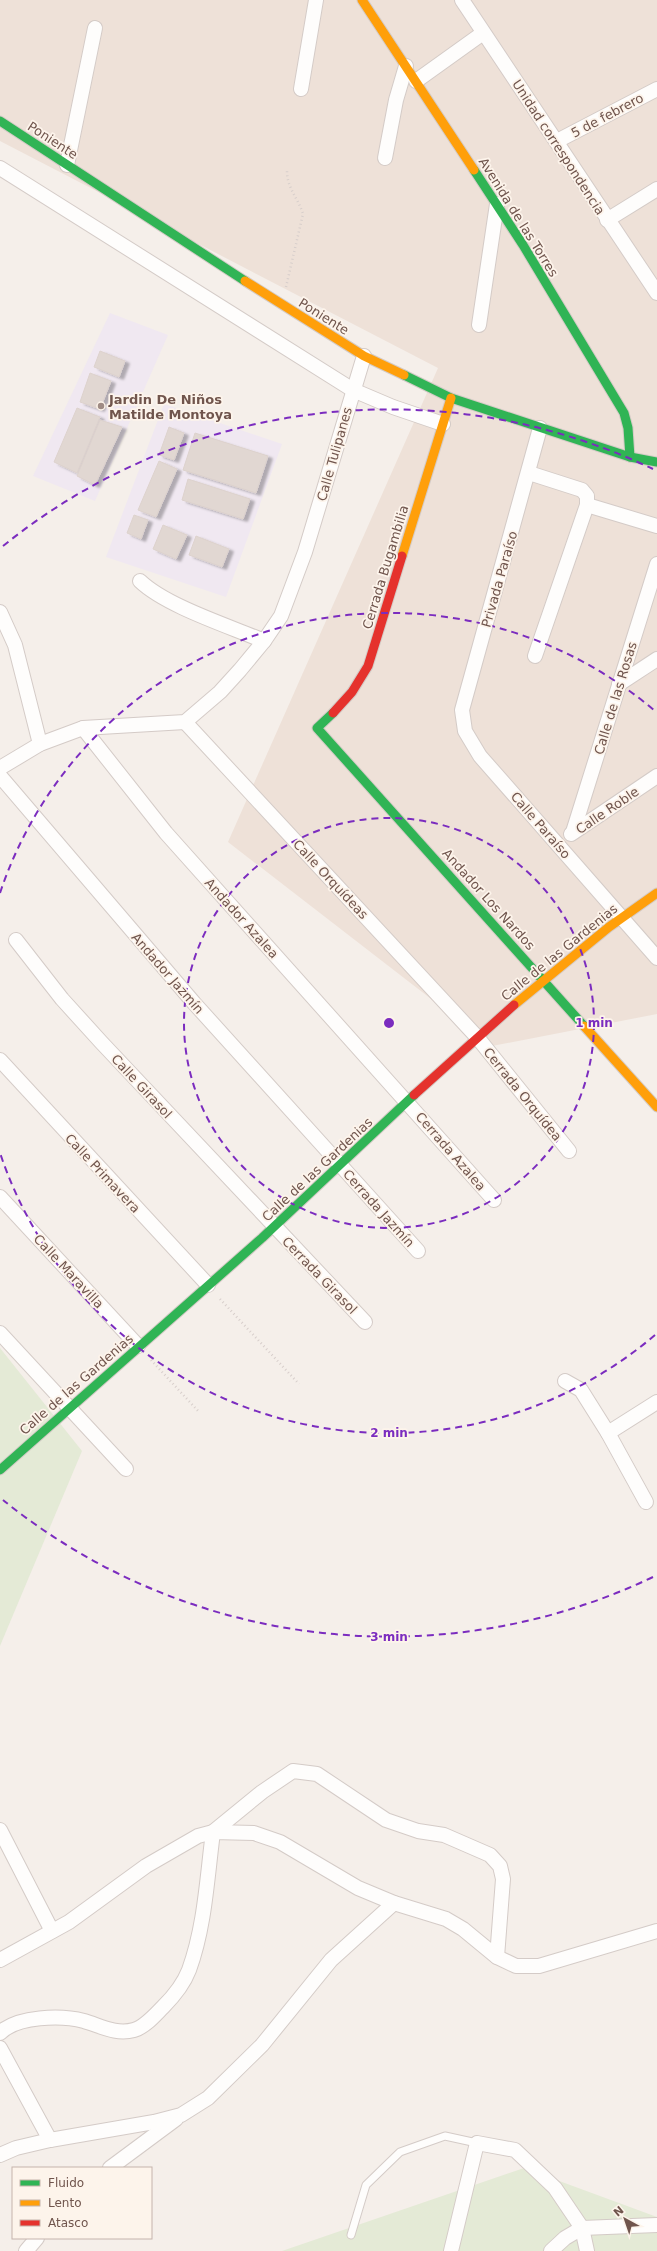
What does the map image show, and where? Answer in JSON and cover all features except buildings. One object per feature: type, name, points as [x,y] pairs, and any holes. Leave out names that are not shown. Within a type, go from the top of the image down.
[{"type":"street","points":[[301,89],[316,0]]},
{"type":"street","name":"Avenida de las Torres","points":[[362,0],[497,204],[624,413],[628,428],[630,457]]},
{"type":"street","name":"Unidad correspondencia","points":[[462,0],[657,293]]},
{"type":"street","points":[[67,165],[94,28]]},
{"type":"street","points":[[416,81],[483,33]]},
{"type":"street","points":[[385,158],[396,100],[406,66]]},
{"type":"street","name":"5 de febrero","points":[[557,141],[657,88]]},
{"type":"street","name":"Poniente","points":[[3,128],[67,165],[281,305],[364,356],[451,398],[630,457],[657,462]]},
{"type":"street","points":[[0,168],[353,390],[393,407],[443,424]]},
{"type":"street","points":[[607,220],[657,189]]},
{"type":"street","points":[[479,324],[497,204]]},
{"type":"street","name":"Calle Tulipanes","points":[[264,641],[281,616],[305,552],[364,356]]},
{"type":"street","name":"Cerrada Bugambilia","points":[[317,728],[342,705],[354,691],[368,666],[451,398]]},
{"type":"street","name":"Privada Paraíso","points":[[465,731],[462,710],[529,473],[540,428]]},
{"type":"street","points":[[529,473],[582,490],[587,500],[657,526]]},
{"type":"street","points":[[534,656],[587,500]]},
{"type":"street","name":"Calle de las Rosas","points":[[573,832],[657,564]]},
{"type":"street","points":[[0,768],[40,744],[83,728],[185,722],[220,692],[264,641],[164,599],[149,590],[140,582]]},
{"type":"street","points":[[0,612],[15,645],[40,744]]},
{"type":"street","points":[[619,684],[657,659]]},
{"type":"street","name":"Calle Orquídeas","points":[[185,722],[477,1037]]},
{"type":"street","name":"Andador Azalea","points":[[83,728],[192,862],[408,1102]]},
{"type":"street","name":"Andador Los Nardos","points":[[317,728],[657,1107]]},
{"type":"street","name":"Calle Paraíso","points":[[465,731],[480,756],[657,958]]},
{"type":"street","name":"Andador Jazmín","points":[[0,776],[189,998],[340,1166]]},
{"type":"street","name":"Calle Roble","points":[[556,843],[657,776]]},
{"type":"street","name":"Calle de las Gardenias","points":[[0,1470],[69,1406],[274,1227],[477,1037],[543,979],[621,917],[657,893]]},
{"type":"street","name":"Calle Girasol","points":[[16,940],[72,1010],[274,1227]]},
{"type":"street","name":"Cerrada Orquídea","points":[[477,1037],[569,1151]]},
{"type":"street","name":"Calle Primavera","points":[[0,1060],[208,1285]]},
{"type":"street","name":"Cerrada Azalea","points":[[408,1102],[494,1200]]},
{"type":"street","name":"Cerrada Jazmín","points":[[340,1166],[418,1251]]},
{"type":"street","name":"Calle Maravilla","points":[[0,1197],[138,1346]]},
{"type":"street","name":"Cerrada Girasol","points":[[274,1227],[365,1322]]},
{"type":"street","points":[[0,1333],[126,1469]]},
{"type":"street","points":[[565,1381],[581,1390],[608,1433],[646,1502]]},
{"type":"street","points":[[608,1433],[657,1402]]},
{"type":"street","points":[[0,2034],[12,2024],[44,2017],[83,2021],[115,2031],[135,2030],[152,2018],[171,1999],[188,1972],[199,1936],[212,1832],[262,1792],[293,1771],[317,1774],[386,1820],[418,1831],[444,1835],[490,1855],[500,1866],[503,1879],[497,1957]]},
{"type":"street","points":[[0,1830],[52,1931]]},
{"type":"street","points":[[0,1960],[69,1922],[146,1866],[198,1836],[212,1832],[254,1834],[280,1842],[358,1888],[394,1903],[446,1919],[463,1929],[497,1957],[516,1966],[539,1966],[657,1931]]},
{"type":"street","points":[[111,2167],[180,2115],[208,2098],[262,2045],[331,1960],[394,1903]]},
{"type":"street","points":[[0,2048],[50,2140]]},
{"type":"street","points":[[0,2155],[16,2148],[50,2140],[154,2122],[180,2115]]},
{"type":"street","points":[[451,2251],[477,2143],[515,2150],[554,2188],[582,2228],[587,2251]]},
{"type":"street","points":[[551,2251],[565,2238],[582,2228],[656,2223]]},
{"type":"street","points":[[26,2251],[36,2239]]},
{"type":"lane","points":[[351,2235],[366,2185],[400,2152],[445,2136],[477,2143]]},
{"type":"path","points":[[281,305],[303,214],[300,203],[291,191],[287,181],[287,170]]},
{"type":"path","points":[[208,1285],[299,1384]]},
{"type":"path","points":[[138,1346],[199,1412]]},
{"type":"shaded area","points":[[0,0],[657,0],[657,1014],[492,1046],[228,842],[438,368],[0,141]]},
{"type":"shaded area","name":"Jardin De Niños Matilde Montoya","points":[[110,313],[168,335],[95,501],[33,476]]},
{"type":"shaded area","points":[[164,404],[282,444],[226,597],[106,557]]},
{"type":"green space","points":[[0,1348],[82,1451],[0,1646]]},
{"type":"green space","points":[[524,2168],[657,2217],[657,2251],[282,2251]]},
{"type":"traffic: fast","points":[[0,121],[245,281]]},
{"type":"traffic: fast","points":[[474,170],[523,245],[624,413],[628,428],[630,457]]},
{"type":"traffic: fast","points":[[404,375],[451,398],[630,457],[657,462]]},
{"type":"traffic: fast","points":[[333,713],[317,728],[584,1026]]},
{"type":"traffic: fast","points":[[0,1470],[262,1238],[414,1095]]},
{"type":"traffic: slow","points":[[362,0],[474,170]]},
{"type":"traffic: slow","points":[[245,281],[364,356],[404,375]]},
{"type":"traffic: slow","points":[[402,556],[451,398]]},
{"type":"traffic: slow","points":[[514,1005],[609,927],[657,893]]},
{"type":"traffic: slow","points":[[584,1026],[657,1107]]},
{"type":"traffic: jam","points":[[333,713],[352,692],[368,666],[402,556]]},
{"type":"traffic: jam","points":[[414,1095],[514,1005]]},
{"type":"place","name":"Jardin De Niños Matilde Montoya","points":[[101,406]]}]
